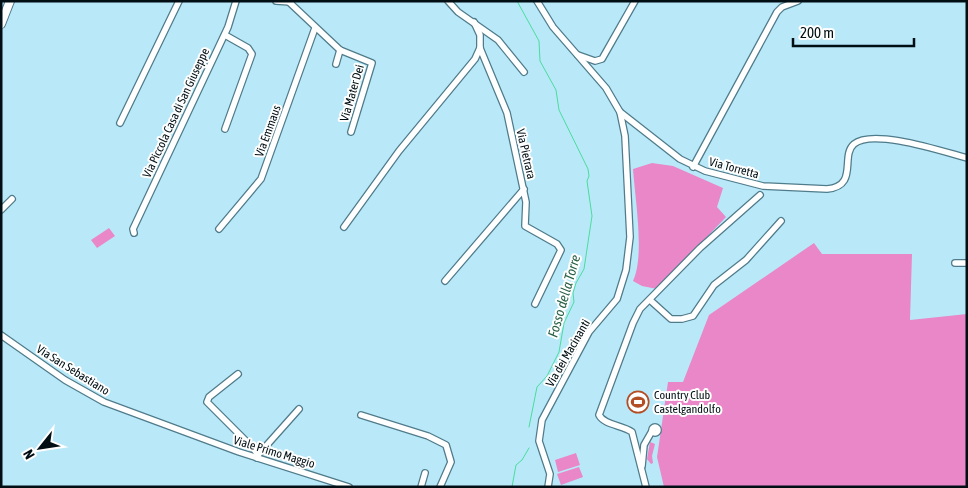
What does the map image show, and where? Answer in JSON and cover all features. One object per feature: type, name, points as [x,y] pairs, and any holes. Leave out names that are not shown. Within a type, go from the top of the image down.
[{"type":"main road","points":[[1,24],[10,2]]},
{"type":"street","points":[[120,123],[179,1]]},
{"type":"street","name":"Via Piccola Casa di San Giuseppe","points":[[134,233],[133,229],[160,170],[225,35],[236,1]]},
{"type":"street","points":[[276,1],[291,2]]},
{"type":"street","points":[[448,1],[458,12],[498,40],[524,72]]},
{"type":"street","name":"Via Torretta","points":[[537,1],[551,24],[606,88],[620,112],[666,149],[693,167],[767,187],[827,189],[842,184],[851,148],[858,142],[895,140],[967,158]]},
{"type":"street","points":[[578,55],[595,61],[602,59],[636,1]]},
{"type":"street","points":[[693,167],[777,12],[782,7],[798,1]]},
{"type":"street","name":"Via Mater Dei","points":[[291,2],[315,28],[340,50],[352,56],[370,61],[372,64],[350,132]]},
{"type":"street","name":"Via Pietrara","points":[[474,22],[480,35],[480,48],[504,102],[524,188],[527,206],[525,226],[556,244],[561,250],[535,304]]},
{"type":"street","name":"Via Emmaus","points":[[219,229],[261,179],[315,28]]},
{"type":"street","points":[[225,35],[248,48],[252,54],[225,129]]},
{"type":"street","points":[[344,227],[399,151],[475,59],[480,48]]},
{"type":"street","name":"Via Mater Dei","points":[[336,64],[340,50]]},
{"type":"street","name":"Via dei Macinanti","points":[[548,487],[550,474],[539,441],[542,420],[589,332],[617,298],[626,270],[630,245],[626,136],[620,112]]},
{"type":"street","points":[[445,281],[524,188]]},
{"type":"street","points":[[646,487],[632,432],[604,421],[599,415],[635,318],[726,222],[740,214],[760,195]]},
{"type":"street","points":[[1,210],[12,199]]},
{"type":"street","points":[[650,300],[671,319],[693,316],[714,285],[746,260],[781,221]]},
{"type":"street","points":[[955,263],[967,264]]},
{"type":"street","name":"Via San Sebastiano","points":[[1,335],[65,380],[99,400],[194,435]]},
{"type":"street","points":[[238,374],[209,397],[207,402],[231,424],[258,457],[299,409]]},
{"type":"street","points":[[361,415],[428,436],[446,445],[450,462],[440,487]]},
{"type":"street","points":[[641,466],[644,462],[646,441],[652,431]]},
{"type":"street","name":"Viale Primo Maggio","points":[[194,435],[349,487]]},
{"type":"street","points":[[421,487],[425,473]]},
{"type":"shaded area","points":[[652,163],[673,166],[723,188],[717,207],[726,217],[657,289],[642,286],[633,281],[637,270],[639,242],[633,169]]},
{"type":"shaded area","points":[[109,228],[115,236],[97,248],[91,240]]},
{"type":"shaded area","points":[[814,243],[822,254],[912,254],[910,320],[967,314],[967,487],[664,487],[657,457],[668,382],[683,382],[709,315]]},
{"type":"shaded area","points":[[650,442],[655,444],[652,456],[653,463],[651,464],[647,459]]},
{"type":"shaded area","points":[[576,453],[580,465],[558,472],[555,460]]},
{"type":"shaded area","points":[[579,467],[583,477],[561,485],[557,474]]},
{"type":"waterway","name":"Fosso della Torre","points":[[517,1],[539,41],[540,61],[556,90],[559,110],[588,169],[589,176],[587,181],[592,216],[584,269],[576,283],[573,293],[574,302],[564,323],[559,352],[547,376],[537,387],[529,427]]},
{"type":"waterway","name":"Fosso della Torre","points":[[512,487],[516,465],[522,460],[529,448]]},
{"type":"place","name":"Country Club Castelgandolfo","points":[[638,402]]}]
